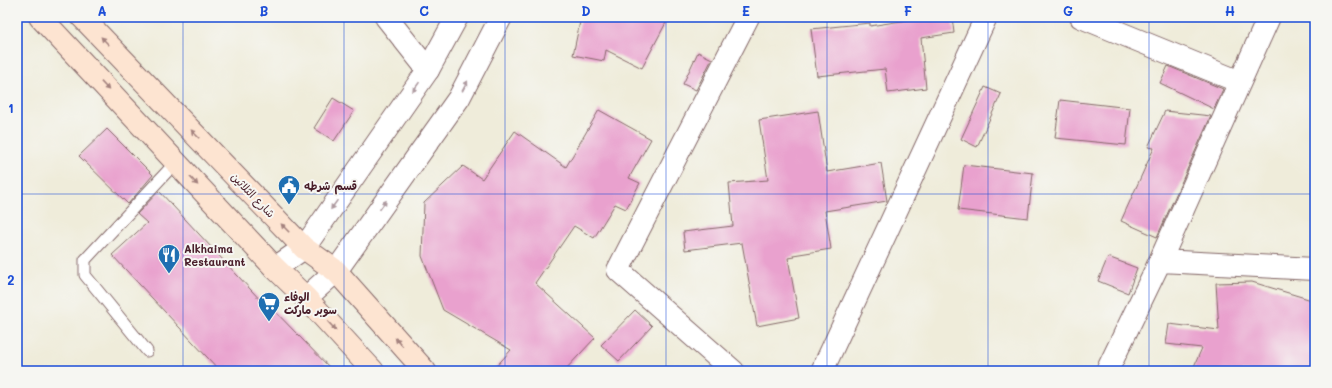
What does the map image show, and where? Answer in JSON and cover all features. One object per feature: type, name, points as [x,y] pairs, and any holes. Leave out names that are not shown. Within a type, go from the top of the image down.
[{"type":"main road","points":[[40,17],[275,268],[306,298],[373,371]]},
{"type":"main road","name":"شارع الثلاثين","points":[[82,17],[304,248],[336,271],[425,371]]},
{"type":"street","points":[[386,17],[428,70]]},
{"type":"street","points":[[275,268],[304,248],[428,70],[457,17]]},
{"type":"street","points":[[306,298],[336,271],[459,98],[501,17]]},
{"type":"street","points":[[733,371],[618,270],[748,17]]},
{"type":"street","points":[[822,371],[986,17]]},
{"type":"street","points":[[1081,17],[1240,82]]},
{"type":"street","points":[[1107,371],[1160,261],[1269,17]]},
{"type":"street","points":[[1160,261],[1315,270]]},
{"type":"lane","points":[[147,350],[85,275],[85,260],[176,162]]},
{"type":"building","points":[[581,17],[669,17],[642,68],[606,50],[604,61],[573,55]]},
{"type":"building","points":[[927,17],[952,17],[954,33],[921,38],[926,88],[888,93],[885,69],[817,76],[811,29],[870,23],[870,26]]},
{"type":"building","points":[[698,52],[712,59],[696,90],[683,84]]},
{"type":"building","points":[[1168,66],[1223,89],[1214,109],[1160,83]]},
{"type":"building","points":[[985,87],[1001,94],[977,147],[961,139]]},
{"type":"building","points":[[333,98],[354,111],[334,141],[314,128]]},
{"type":"building","points":[[1060,100],[1130,108],[1126,145],[1055,138]]},
{"type":"building","points":[[599,110],[651,139],[629,178],[640,183],[626,209],[615,204],[594,238],[574,226],[535,283],[595,338],[564,371],[492,371],[511,350],[443,310],[422,256],[424,203],[463,166],[482,179],[515,131],[566,167]]},
{"type":"building","points":[[818,111],[827,172],[881,163],[887,201],[825,211],[831,249],[793,255],[794,257],[788,258],[799,318],[757,326],[742,243],[685,250],[683,232],[733,226],[729,183],[768,180],[759,120]]},
{"type":"building","points":[[1165,111],[1211,116],[1157,237],[1121,221],[1154,148],[1148,147]]},
{"type":"building","points":[[107,129],[153,175],[128,204],[79,156]]},
{"type":"building","points":[[964,165],[1033,173],[1028,218],[958,210]]},
{"type":"building","points":[[159,191],[264,304],[266,302],[333,371],[220,371],[112,255],[147,223],[137,214]]},
{"type":"building","points":[[1108,257],[1137,268],[1128,293],[1098,281]]},
{"type":"building","points":[[1252,282],[1315,301],[1315,371],[1192,371],[1202,348],[1166,344],[1169,324],[1219,330],[1216,283]]},
{"type":"building","points":[[635,310],[652,326],[619,361],[601,345]]},
{"type":"place","name":"قسم شرطه","points":[[289,206]]},
{"type":"place","name":"Alkhaima Restaurant","points":[[169,274]]},
{"type":"place","name":"الوفاء سوبر ماركت","points":[[269,322]]}]
